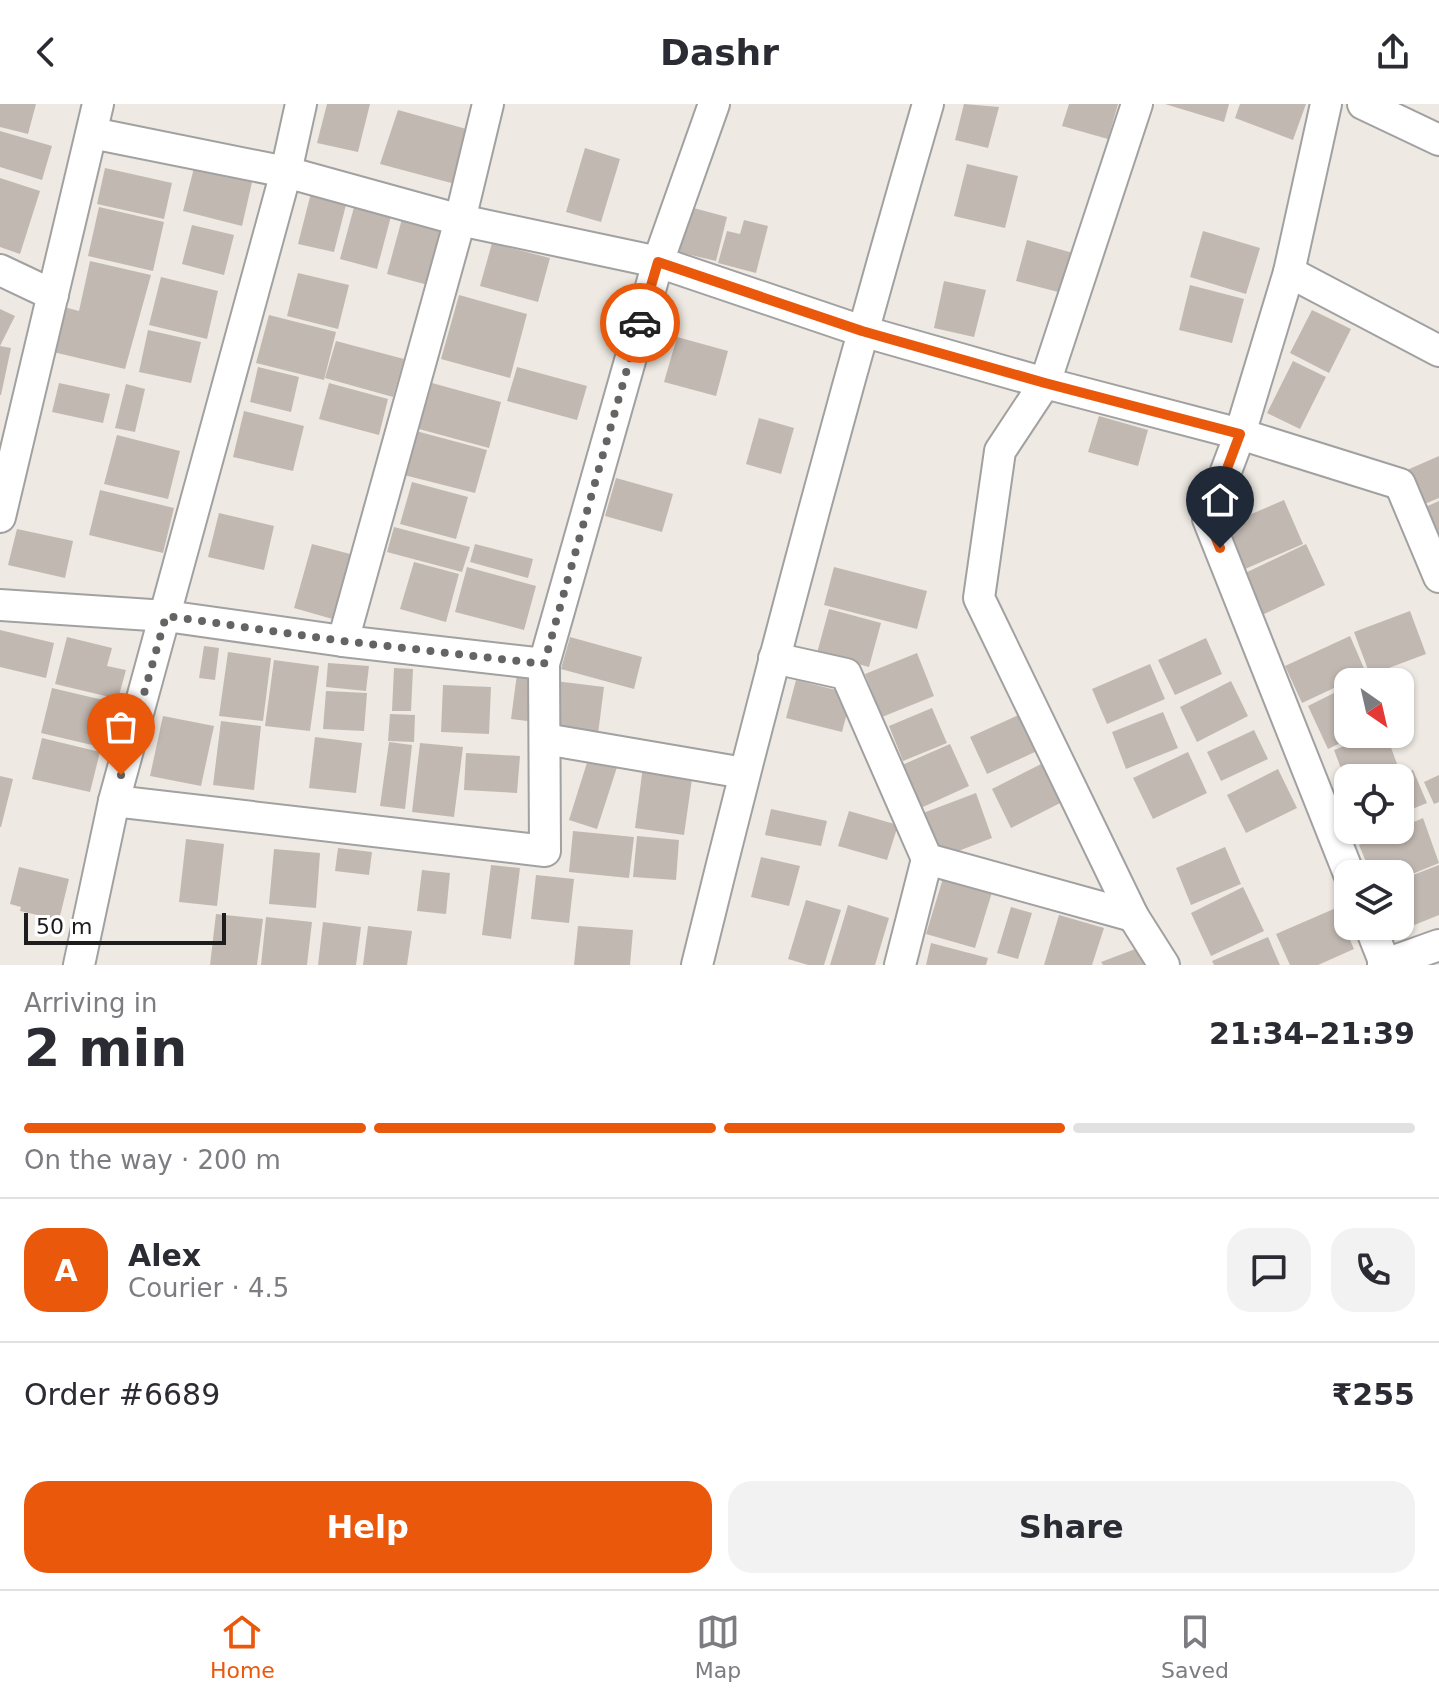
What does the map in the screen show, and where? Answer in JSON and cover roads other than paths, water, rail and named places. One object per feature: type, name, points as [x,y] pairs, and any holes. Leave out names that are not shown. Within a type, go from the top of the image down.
[{"type":"street","points":[[79,965],[114,801],[286,172],[301,104]]},
{"type":"street","points":[[343,641],[460,220],[488,104]]},
{"type":"street","points":[[114,801],[545,851],[544,664],[658,262],[714,104]]},
{"type":"street","points":[[697,965],[774,658],[862,331],[928,104]]},
{"type":"street","points":[[1137,104],[1045,383],[1000,451],[979,598],[1133,916],[1164,965]]},
{"type":"street","points":[[1326,104],[1289,272],[1240,434],[1208,519],[1343,860]]},
{"type":"street","points":[[1363,104],[1439,140]]},
{"type":"street","points":[[0,517],[11,420],[53,295],[95,118],[460,220],[658,262],[862,331],[1240,434],[1400,484],[1439,577]]},
{"type":"street","points":[[0,270],[53,295]]},
{"type":"street","points":[[1289,272],[1439,351]]},
{"type":"street","points":[[0,605],[166,616],[343,641],[544,664]]},
{"type":"street","points":[[774,658],[846,674],[927,859],[900,965]]},
{"type":"street","points":[[545,739],[744,773]]},
{"type":"street","points":[[927,859],[1133,916]]},
{"type":"street","points":[[1375,940],[1384,965],[1439,945]]}]
